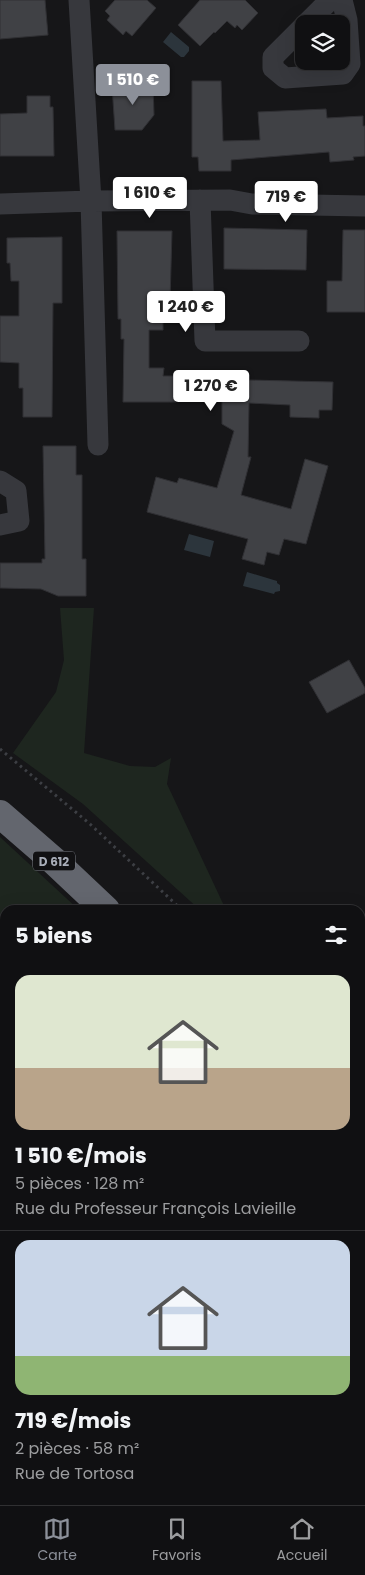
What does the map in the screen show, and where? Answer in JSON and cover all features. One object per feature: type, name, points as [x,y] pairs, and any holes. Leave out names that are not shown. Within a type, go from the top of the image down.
[{"type":"highway","name":"D 612","points":[[0,814],[101,905]]},
{"type":"street","points":[[79,0],[91,201],[98,444]]},
{"type":"street","points":[[315,15],[330,0]]},
{"type":"street","points":[[342,0],[346,15]]},
{"type":"street","points":[[295,35],[273,57],[273,68],[285,78],[343,74],[346,70]]},
{"type":"street","points":[[200,200],[205,342],[300,341]]},
{"type":"street","points":[[0,204],[230,200],[252,204],[365,206]]},
{"type":"street","points":[[0,481],[16,491],[19,520],[0,525]]},
{"type":"path","points":[[0,749],[90,824],[177,905]]},
{"type":"shaded area","points":[[171,32],[189,47],[189,51],[184,57],[181,57],[163,42]]},
{"type":"shaded area","points":[[189,534],[214,541],[210,557],[184,550]]},
{"type":"shaded area","points":[[247,572],[277,581],[280,585],[280,591],[274,594],[243,586]]},
{"type":"shaded area","points":[[60,608],[94,608],[84,753],[130,766],[155,767],[171,758],[167,784],[224,905],[194,905],[83,804],[13,753],[56,692],[64,660]]},
{"type":"shaded area","points":[[0,837],[74,905],[0,905]]},
{"type":"building","points":[[0,0],[45,0],[48,35],[0,39]]},
{"type":"building","points":[[115,0],[147,0],[156,8],[132,36],[126,31],[123,35],[107,20],[110,16],[105,11]]},
{"type":"building","points":[[200,0],[245,0],[258,13],[242,30],[237,25],[235,28],[227,21],[200,46],[178,25]]},
{"type":"building","points":[[192,81],[221,81],[223,141],[260,140],[258,112],[326,109],[327,118],[363,116],[365,156],[353,157],[354,160],[330,162],[329,152],[231,160],[231,171],[199,171],[198,157],[192,157]]},
{"type":"building","points":[[153,84],[154,115],[142,130],[115,130],[112,86]]},
{"type":"building","points":[[27,96],[50,96],[50,107],[53,107],[54,156],[0,156],[0,114],[27,113]]},
{"type":"building","points":[[224,228],[307,230],[306,270],[224,269]]},
{"type":"building","points":[[343,230],[365,230],[365,312],[327,312],[327,281],[342,281]]},
{"type":"building","points":[[117,231],[172,231],[170,302],[163,302],[163,330],[149,330],[149,368],[164,368],[163,376],[199,376],[200,373],[249,374],[249,380],[333,382],[332,410],[319,410],[319,418],[290,417],[290,405],[249,403],[248,457],[251,457],[241,495],[291,509],[305,459],[328,466],[306,544],[284,539],[279,555],[267,552],[264,565],[242,559],[248,539],[147,512],[156,477],[177,483],[179,478],[217,488],[234,431],[222,424],[222,400],[176,399],[176,402],[123,402],[124,339],[121,339],[121,319],[118,319]]},
{"type":"building","points":[[62,237],[62,303],[53,303],[52,417],[23,417],[23,388],[19,388],[19,363],[0,362],[0,316],[19,316],[19,281],[11,281],[10,263],[7,263],[7,238]]},
{"type":"building","points":[[43,446],[76,446],[76,475],[82,475],[82,559],[86,559],[86,596],[58,596],[41,589],[0,588],[0,563],[42,563],[42,559],[45,559]]},
{"type":"building","points":[[349,660],[365,688],[365,693],[327,713],[309,682]]}]
